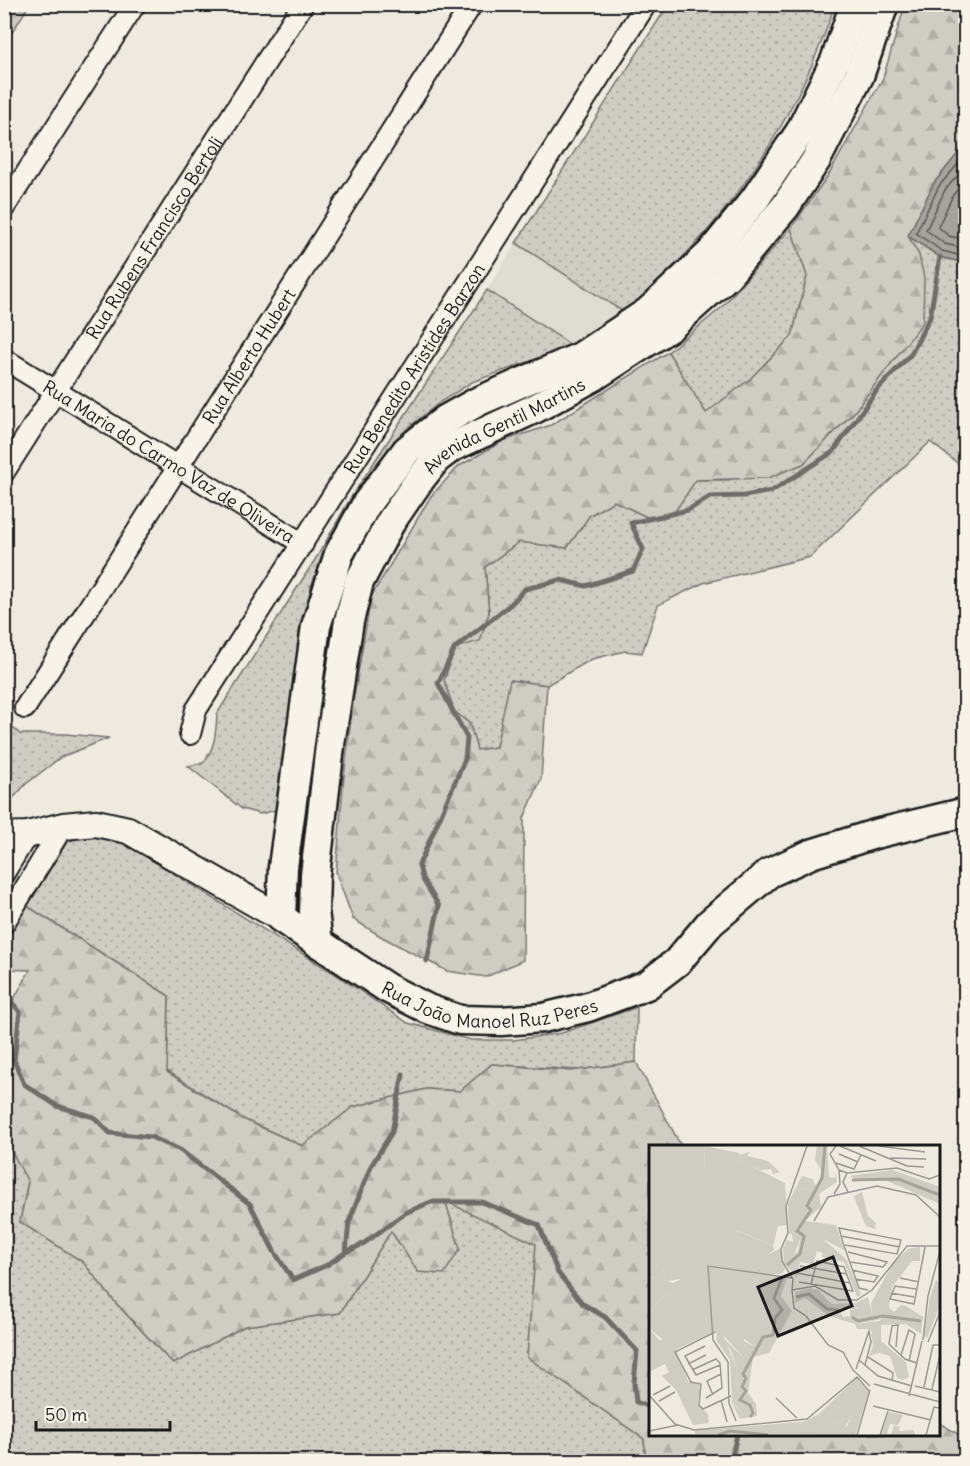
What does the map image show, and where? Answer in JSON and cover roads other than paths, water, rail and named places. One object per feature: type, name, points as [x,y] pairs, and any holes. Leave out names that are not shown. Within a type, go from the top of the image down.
[{"type":"main road","name":"Avenida Gentil Martins","points":[[281,918],[283,867],[316,626],[339,554],[367,503],[407,450],[445,420],[477,402],[582,356],[648,312],[710,254],[755,199],[800,132],[835,61],[855,4]]},
{"type":"main road","name":"Avenida Gentil Martins","points":[[318,943],[314,911],[315,875],[331,737],[349,621],[358,582],[390,523],[436,459],[452,447],[536,408],[593,377],[670,327],[727,276],[786,207],[816,160],[859,76],[884,4]]},
{"type":"main road","name":"Rua João Manoel Ruz Peres","points":[[281,918],[387,988],[428,1009],[460,1020],[501,1021],[543,1018],[588,1006],[647,985],[677,962],[710,923],[768,873],[811,854],[875,834],[966,812]]},
{"type":"street","points":[[4,208],[135,4]]},
{"type":"street","name":"Rua Rubens Francisco Bertoli","points":[[4,472],[303,4]]},
{"type":"street","name":"Rua Alberto Hubert","points":[[25,708],[472,4]]},
{"type":"street","name":"Rua Benedito Aristides Barzon","points":[[190,734],[196,710],[646,4]]},
{"type":"street","name":"Rua Maria do Carmo Vaz de Oliveira","points":[[4,359],[303,544]]},
{"type":"street","name":"Rua João Manoel Ruz Peres","points":[[16,836],[63,826],[96,823],[128,830],[281,918]]},
{"type":"street","points":[[4,923],[63,826]]},
{"type":"street","points":[[4,873],[16,836]]},
{"type":"street","points":[[283,867],[315,875]]},
{"type":"water","points":[[965,145],[965,263],[940,257],[908,236],[934,183]]},
{"type":"waterway","points":[[427,961],[439,906],[422,878],[419,865],[465,759],[467,738],[438,683],[455,648],[511,604],[525,589],[560,580],[586,586],[633,571],[643,549],[631,523],[688,510],[710,497],[744,496],[772,491],[833,452],[877,390],[911,354],[930,317],[940,257]]},
{"type":"waterway","points":[[4,993],[20,1012],[14,1060],[24,1084],[57,1106],[94,1117],[110,1133],[151,1137],[180,1150],[250,1204],[274,1251],[293,1280],[327,1265],[363,1244],[405,1213],[431,1202],[482,1202],[539,1225],[558,1273],[583,1304],[605,1317],[637,1351],[634,1383],[636,1402],[649,1407]]},
{"type":"waterway","points":[[346,1252],[349,1222],[371,1166],[392,1132],[403,1074]]},
{"type":"waterway","points":[[731,1462],[737,1436]]}]
